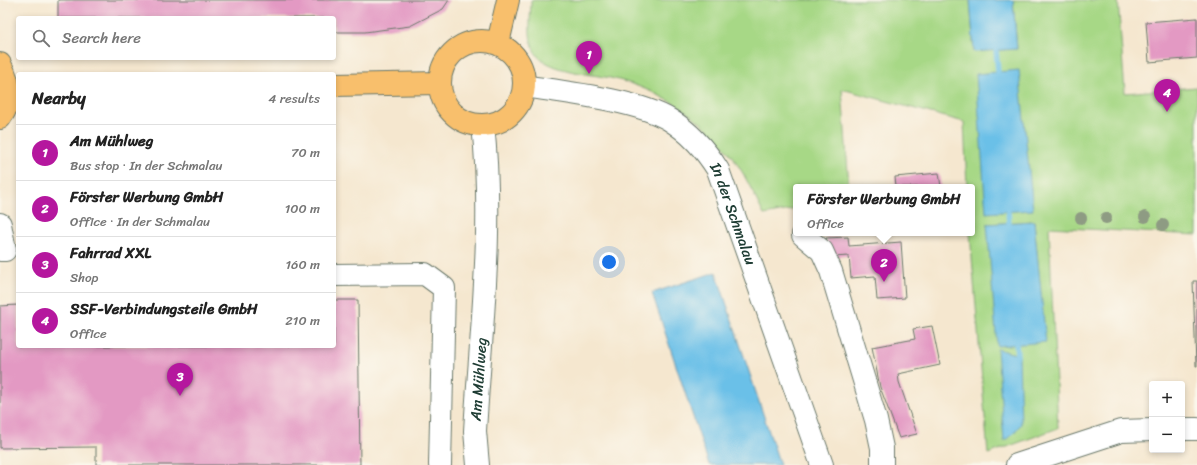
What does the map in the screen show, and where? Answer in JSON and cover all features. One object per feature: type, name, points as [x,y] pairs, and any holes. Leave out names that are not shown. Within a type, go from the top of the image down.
[{"type":"main road","points":[[498,43],[508,0]]},
{"type":"main road","points":[[485,40],[498,43],[510,50],[518,61],[523,73],[524,86],[522,98],[515,109],[506,118],[495,123],[483,125],[470,124],[453,113],[442,96],[439,83],[441,70],[448,57],[458,47],[471,42],[485,40]]},
{"type":"main road","points":[[0,64],[14,89],[0,118]]},
{"type":"main road","points":[[336,84],[439,83]]},
{"type":"street","name":"In der Schmalau","points":[[524,86],[635,106],[669,119],[704,147],[718,170],[822,465]]},
{"type":"street","name":"Am Mühlweg","points":[[478,465],[476,431],[488,213],[487,160],[483,125]]},
{"type":"street","points":[[0,224],[8,253]]},
{"type":"street","points":[[804,236],[822,251],[831,271],[876,420],[882,448],[882,465]]},
{"type":"street","points":[[336,275],[424,274],[444,288],[440,465]]},
{"type":"street","points":[[1185,430],[1197,429]]},
{"type":"street","points":[[1017,465],[1120,431],[1149,430]]},
{"type":"green space","points":[[531,0],[970,0],[974,51],[1017,49],[1013,0],[1118,0],[1125,93],[1197,87],[1197,235],[1049,227],[1058,428],[988,454],[970,236],[975,236],[975,184],[967,184],[964,122],[842,89],[849,184],[793,184],[793,210],[764,215],[736,162],[725,147],[698,121],[667,100],[633,84],[615,79],[566,70],[547,63],[535,53],[532,46],[530,23]],"holes":[[[1034,221],[1045,342],[987,224]]]},
{"type":"water","points":[[970,0],[1013,0],[1017,49],[974,52]]},
{"type":"water","points":[[1019,70],[1033,210],[986,213],[976,74]]},
{"type":"water","points":[[1034,221],[1046,342],[997,346],[987,224]]},
{"type":"water","points":[[716,272],[780,465],[709,465],[652,293]]},
{"type":"water","points":[[997,349],[1019,355],[1021,424],[1013,434],[1004,441]]},
{"type":"building","points":[[58,0],[449,0],[443,9],[410,26],[365,32],[336,32],[336,16],[58,16]]},
{"type":"building","points":[[1197,18],[1197,58],[1149,62],[1146,22]]},
{"type":"building","points":[[939,173],[941,184],[896,184],[895,177]]},
{"type":"building","points":[[848,237],[849,246],[901,242],[905,298],[877,300],[875,276],[851,278],[849,256],[832,257],[826,238]]},
{"type":"building","points":[[1193,281],[1197,281],[1197,366],[1196,366]]},
{"type":"building","points":[[336,300],[358,300],[360,465],[96,465],[96,447],[0,448],[0,306],[16,305],[16,348],[336,348]]},
{"type":"building","points":[[932,326],[940,365],[898,374],[899,382],[917,434],[899,438],[880,387],[872,347],[915,339],[913,329]]},
{"type":"waterway","points":[[996,51],[998,72]]},
{"type":"waterway","points":[[1008,212],[1009,223]]},
{"type":"waterway","points":[[1016,344],[1017,356]]},
{"type":"place","name":"Am Mühlweg","points":[[589,74]]},
{"type":"place","name":"SSF-Verbindungsteile GmbH","points":[[1167,112]]},
{"type":"place","name":"Förster Werbung GmbH","points":[[884,282]]},
{"type":"place","name":"Fahrrad XXL","points":[[180,396]]}]
